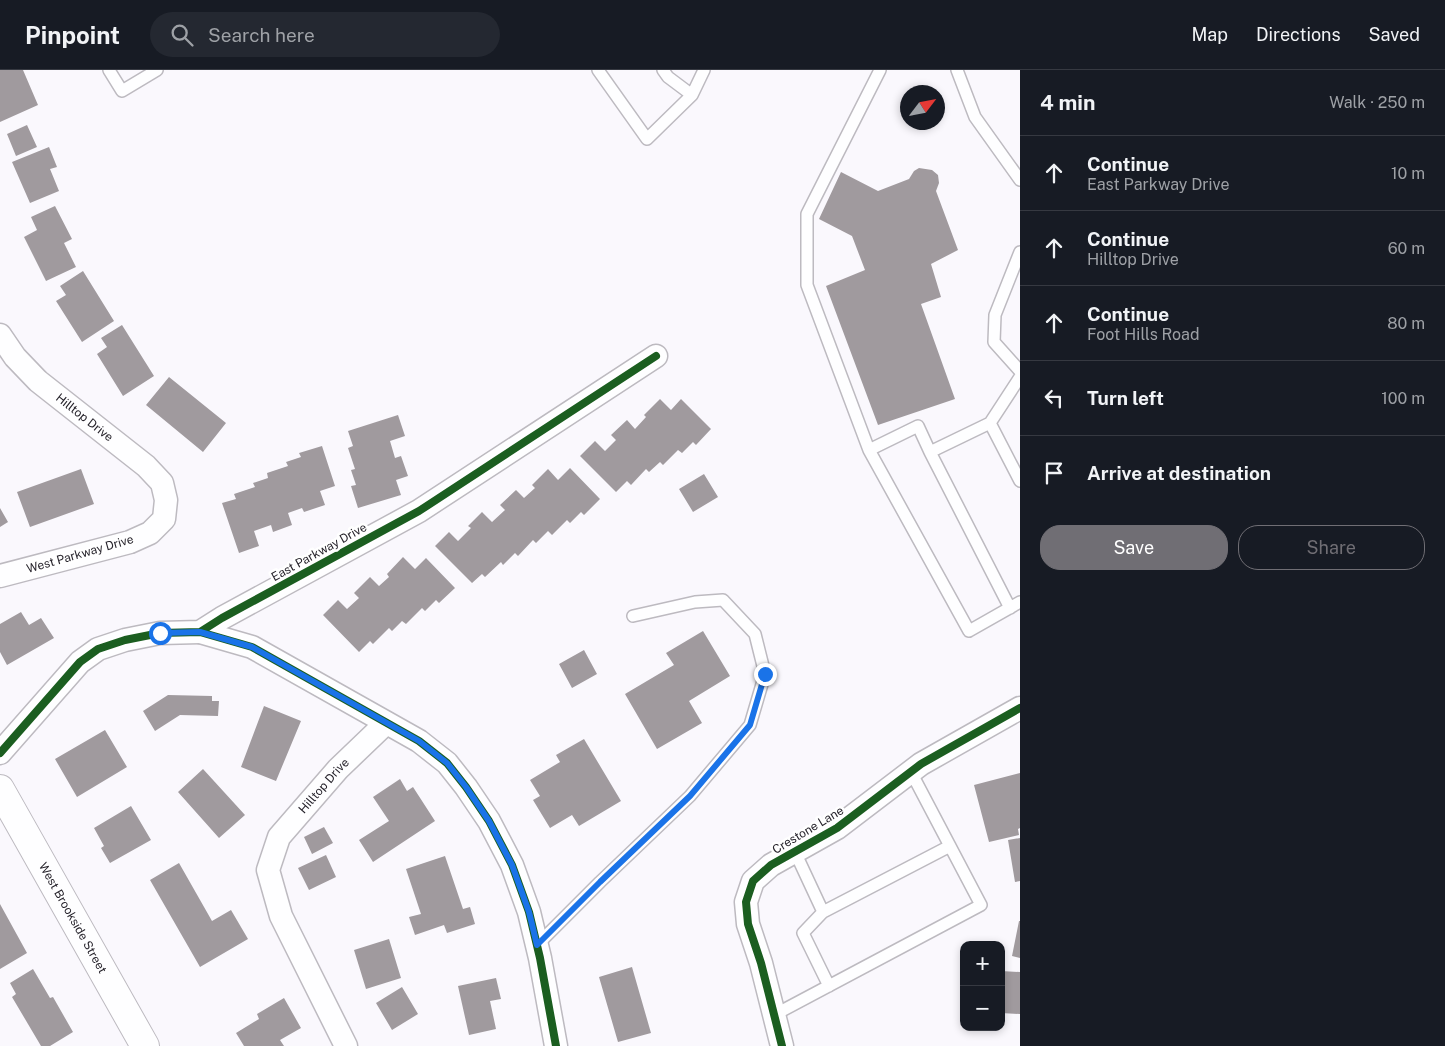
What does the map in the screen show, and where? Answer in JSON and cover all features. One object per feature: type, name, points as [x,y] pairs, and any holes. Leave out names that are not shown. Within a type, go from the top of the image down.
[{"type":"street","name":"Hilltop Drive","points":[[0,335],[15,357],[38,381],[146,466],[162,482],[166,500]]},
{"type":"street","name":"East Parkway Drive","points":[[200,632],[222,618],[418,511],[656,356]]},
{"type":"street","name":"West Parkway Drive","points":[[0,576],[130,542],[150,533],[164,520],[166,500]]},
{"type":"street","points":[[0,753],[80,662],[98,649],[125,640],[160,633],[200,632],[252,647],[419,741],[447,763],[466,787],[489,821],[512,865],[529,912],[556,1046]]},
{"type":"street","name":"Crestone Lane","points":[[782,1046],[761,963],[748,924],[746,902],[753,881],[771,866],[837,828],[921,764],[1020,708]]},
{"type":"street","name":"Hilltop Drive","points":[[346,1046],[281,916],[268,870],[279,837],[338,769],[386,723]]},
{"type":"street","name":"West Brookside Street","points":[[0,789],[145,1046]]},
{"type":"lane","points":[[110,70],[122,91],[158,70]]},
{"type":"lane","points":[[598,70],[647,139],[692,94],[704,70]]},
{"type":"lane","points":[[663,70],[668,77],[692,94]]},
{"type":"lane","points":[[869,450],[918,426],[930,452],[1015,605],[969,631],[869,450],[807,285],[806,214],[880,70]]},
{"type":"lane","points":[[958,70],[975,117],[1020,180]]},
{"type":"lane","points":[[1020,252],[995,315],[994,342],[1020,371]]},
{"type":"lane","points":[[930,452],[990,423],[1020,377]]},
{"type":"lane","points":[[990,423],[1020,481]]},
{"type":"lane","points":[[537,945],[690,796],[750,725],[765,674],[754,634],[723,600],[695,602],[633,616]]},
{"type":"lane","points":[[774,1015],[981,905],[911,772]]},
{"type":"lane","points":[[828,986],[803,933],[823,912],[950,846]]},
{"type":"lane","points":[[795,852],[823,912]]},
{"type":"building","points":[[0,70],[23,70],[38,105],[0,122]]},
{"type":"building","points":[[27,125],[37,147],[16,156],[7,134]]},
{"type":"building","points":[[49,147],[57,167],[50,169],[59,191],[30,203],[12,162]]},
{"type":"building","points":[[919,168],[932,170],[938,175],[939,183],[936,191],[958,250],[931,264],[941,297],[921,304],[955,399],[878,425],[826,286],[865,270],[852,236],[819,219],[841,172],[878,191],[909,179],[914,171]]},
{"type":"building","points":[[55,206],[72,239],[64,243],[76,267],[46,281],[24,237],[37,230],[31,217]]},
{"type":"building","points":[[83,271],[114,321],[82,342],[56,301],[66,295],[60,286]]},
{"type":"building","points":[[122,325],[154,376],[123,396],[97,354],[107,347],[101,338]]},
{"type":"building","points":[[169,377],[226,423],[203,452],[146,405]]},
{"type":"building","points":[[660,399],[671,410],[681,399],[711,429],[696,445],[693,442],[682,453],[678,450],[663,465],[660,462],[649,472],[646,469],[631,485],[627,481],[616,492],[580,456],[595,441],[605,451],[616,440],[611,435],[627,420],[635,429],[646,417],[644,415]]},
{"type":"building","points":[[398,415],[405,436],[390,441],[395,458],[401,456],[408,476],[396,480],[401,495],[358,508],[351,486],[356,485],[351,470],[355,469],[348,448],[353,446],[348,431]]},
{"type":"building","points":[[322,446],[335,486],[320,491],[325,505],[304,512],[302,508],[288,513],[292,525],[273,532],[271,525],[254,531],[259,546],[239,553],[222,503],[236,499],[234,494],[255,487],[253,483],[268,478],[267,473],[288,466],[286,462],[301,457],[299,453]]},
{"type":"building","points":[[570,468],[600,499],[584,515],[581,512],[570,523],[567,520],[552,535],[548,531],[536,543],[533,540],[518,556],[515,553],[503,565],[501,562],[485,577],[482,574],[472,583],[435,546],[449,532],[458,541],[471,528],[468,526],[482,512],[492,522],[505,510],[500,505],[516,490],[524,498],[535,488],[532,485],[548,469],[558,480]]},
{"type":"building","points":[[81,469],[94,504],[30,527],[17,492]]},
{"type":"building","points":[[704,474],[718,497],[693,512],[679,489]]},
{"type":"building","points":[[0,508],[8,522],[0,527]]},
{"type":"building","points":[[403,557],[415,569],[426,558],[455,588],[439,603],[436,600],[425,611],[422,608],[406,624],[402,621],[392,631],[389,628],[373,644],[370,641],[359,652],[323,615],[338,600],[347,609],[359,598],[354,593],[370,577],[379,586],[389,577],[387,574]]},
{"type":"building","points":[[21,612],[29,625],[41,618],[54,638],[7,665],[0,652],[0,624]]},
{"type":"building","points":[[703,631],[730,676],[689,701],[702,723],[657,749],[625,694],[674,665],[666,653]]},
{"type":"building","points":[[584,650],[597,674],[572,688],[559,664]]},
{"type":"building","points":[[168,695],[212,696],[212,701],[219,701],[218,716],[180,715],[155,731],[143,711]]},
{"type":"building","points":[[264,706],[301,721],[276,781],[241,767]]},
{"type":"building","points":[[105,730],[127,767],[77,797],[55,759]]},
{"type":"building","points":[[584,739],[621,801],[579,826],[572,815],[550,828],[533,800],[540,796],[530,780],[560,762],[556,755]]},
{"type":"building","points":[[203,769],[245,815],[219,838],[178,792]]},
{"type":"building","points":[[1020,773],[1019,835],[989,842],[974,785]]},
{"type":"building","points":[[400,779],[407,791],[413,787],[435,821],[373,862],[359,840],[389,821],[373,797]]},
{"type":"building","points":[[131,806],[151,840],[110,863],[101,848],[104,846],[94,828]]},
{"type":"building","points":[[324,827],[333,843],[312,854],[304,837]]},
{"type":"building","points":[[1020,838],[1020,881],[1015,882],[1008,840]]},
{"type":"building","points":[[326,855],[336,877],[309,890],[298,868]]},
{"type":"building","points":[[445,856],[463,909],[470,907],[475,924],[447,933],[444,925],[415,935],[409,917],[421,914],[406,869]]},
{"type":"building","points":[[179,863],[212,921],[231,910],[248,939],[200,967],[150,880]]},
{"type":"building","points":[[0,904],[27,953],[0,969]]},
{"type":"building","points":[[1020,921],[1020,958],[1012,956]]},
{"type":"building","points":[[389,939],[401,978],[366,989],[354,950]]},
{"type":"building","points":[[632,967],[651,1033],[618,1042],[599,977]]},
{"type":"building","points":[[33,969],[50,998],[53,997],[73,1032],[50,1046],[41,1046],[12,997],[16,994],[10,983]]},
{"type":"building","points":[[1005,971],[1020,972],[1020,1014],[1005,1013]]},
{"type":"building","points":[[496,978],[501,999],[490,1001],[496,1029],[469,1035],[458,986]]},
{"type":"building","points":[[402,987],[418,1014],[392,1030],[376,1003]]},
{"type":"building","points":[[284,998],[301,1028],[280,1040],[284,1046],[244,1046],[236,1033],[259,1019],[257,1014]]},
{"type":"cycle path","points":[[0,753],[80,662],[98,649],[125,640],[160,633],[200,632],[222,618],[419,511],[656,356]]},
{"type":"cycle path","points":[[200,632],[252,647],[419,741],[447,763],[489,821],[512,865],[529,912],[540,958],[556,1046]]},
{"type":"cycle path","points":[[782,1046],[761,963],[748,924],[746,902],[753,881],[771,865],[837,828],[921,764],[1020,708]]},
{"type":"route","points":[[160,633],[200,632],[252,647],[419,741],[447,763],[489,821],[512,865],[529,912],[537,945],[690,796],[750,725],[765,674]]}]
